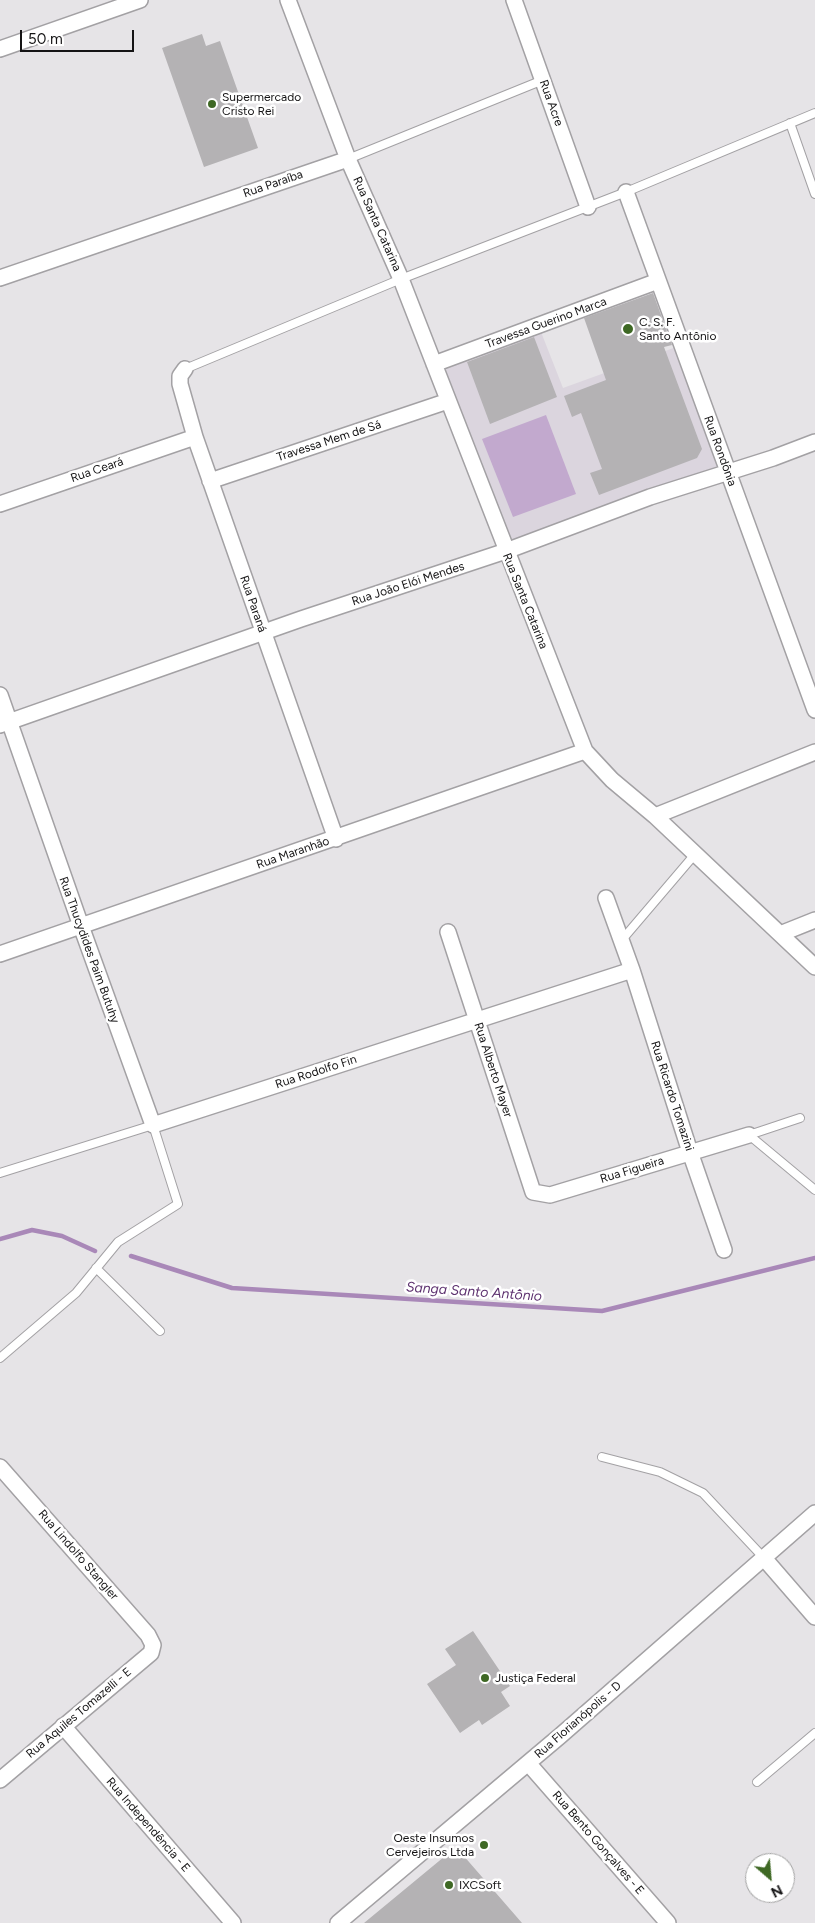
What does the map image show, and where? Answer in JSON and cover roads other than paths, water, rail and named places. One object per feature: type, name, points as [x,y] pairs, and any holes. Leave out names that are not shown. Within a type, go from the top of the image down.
[{"type":"street","points":[[0,49],[140,0]]},
{"type":"street","name":"Rua Santa Catarina","points":[[288,0],[348,159],[401,278],[585,751],[612,780],[696,853],[815,967]]},
{"type":"street","name":"Rua Acre","points":[[514,0],[588,207]]},
{"type":"street","name":"Rua Paraíba","points":[[0,278],[348,159]]},
{"type":"street","name":"Rua Rondônia","points":[[626,192],[815,710]]},
{"type":"street","name":"Travessa Guerino Marca","points":[[434,364],[658,281]]},
{"type":"street","name":"Rua Paraná","points":[[185,368],[180,376],[180,384],[195,437],[336,838]]},
{"type":"street","name":"Travessa Mem de Sá","points":[[210,481],[448,401]]},
{"type":"street","name":"Rua Ceará","points":[[0,504],[195,437]]},
{"type":"street","name":"Rua João Elói Mendes","points":[[5,723],[506,551],[650,497],[815,442]]},
{"type":"street","name":"Rua Thucydides Paim Butuhy","points":[[0,696],[5,723],[153,1125]]},
{"type":"street","name":"Rua Maranhão","points":[[0,954],[585,751]]},
{"type":"street","points":[[655,816],[815,752]]},
{"type":"street","name":"Rua Ricardo Tomazini","points":[[606,898],[632,970],[690,1152],[724,1250]]},
{"type":"street","points":[[780,934],[815,920]]},
{"type":"street","name":"Rua Alberto Mayer","points":[[448,932],[533,1192],[550,1195]]},
{"type":"street","name":"Rua Rodolfo Fin","points":[[153,1125],[632,970]]},
{"type":"street","name":"Rua Figueira","points":[[550,1195],[749,1135]]},
{"type":"street","name":"Rua Lindolfo Stangler","points":[[0,1467],[148,1635],[153,1644]]},
{"type":"street","name":"Rua Florianópolis - D","points":[[338,1923],[528,1763],[815,1513]]},
{"type":"street","points":[[763,1557],[815,1617]]},
{"type":"street","name":"Rua Aquiles Tomazelli - E","points":[[0,1780],[151,1653],[153,1644]]},
{"type":"street","name":"Rua Independência - E","points":[[63,1726],[233,1923]]},
{"type":"street","name":"Rua Bento Gonçalves - E","points":[[528,1763],[668,1923]]},
{"type":"lane","name":"Rua Paraíba","points":[[348,159],[543,80]]},
{"type":"lane","points":[[185,368],[401,278],[626,192],[815,113]]},
{"type":"lane","points":[[790,123],[815,194]]},
{"type":"lane","points":[[621,941],[696,853]]},
{"type":"lane","name":"Rua Figueira","points":[[749,1135],[800,1118]]},
{"type":"lane","name":"Rua Rodolfo Fin","points":[[0,1173],[153,1125]]},
{"type":"lane","name":"Rua Thucydides Paim Butuhy","points":[[96,1268],[118,1242],[178,1204],[153,1125]]},
{"type":"lane","points":[[749,1135],[815,1190]]},
{"type":"lane","points":[[0,1358],[76,1293],[96,1268],[160,1331]]},
{"type":"lane","points":[[602,1457],[660,1472],[703,1493],[763,1557]]},
{"type":"lane","points":[[757,1782],[815,1733]]},
{"type":"waterway","name":"Sanga Santo Antônio","points":[[0,1239],[32,1230],[62,1236],[95,1251]]},
{"type":"waterway","name":"Sanga Santo Antônio","points":[[131,1256],[232,1288],[602,1311],[815,1258]]},
{"type":"place","name":"Supermercado Cristo Rei","points":[[212,104]]},
{"type":"place","name":"C. S. F. Santo Antônio","points":[[628,329]]},
{"type":"place","name":"Justiça Federal","points":[[485,1678]]},
{"type":"place","name":"Oeste Insumos Cervejeiros Ltda","points":[[484,1845]]},
{"type":"place","name":"IXCSoft","points":[[449,1885]]}]
